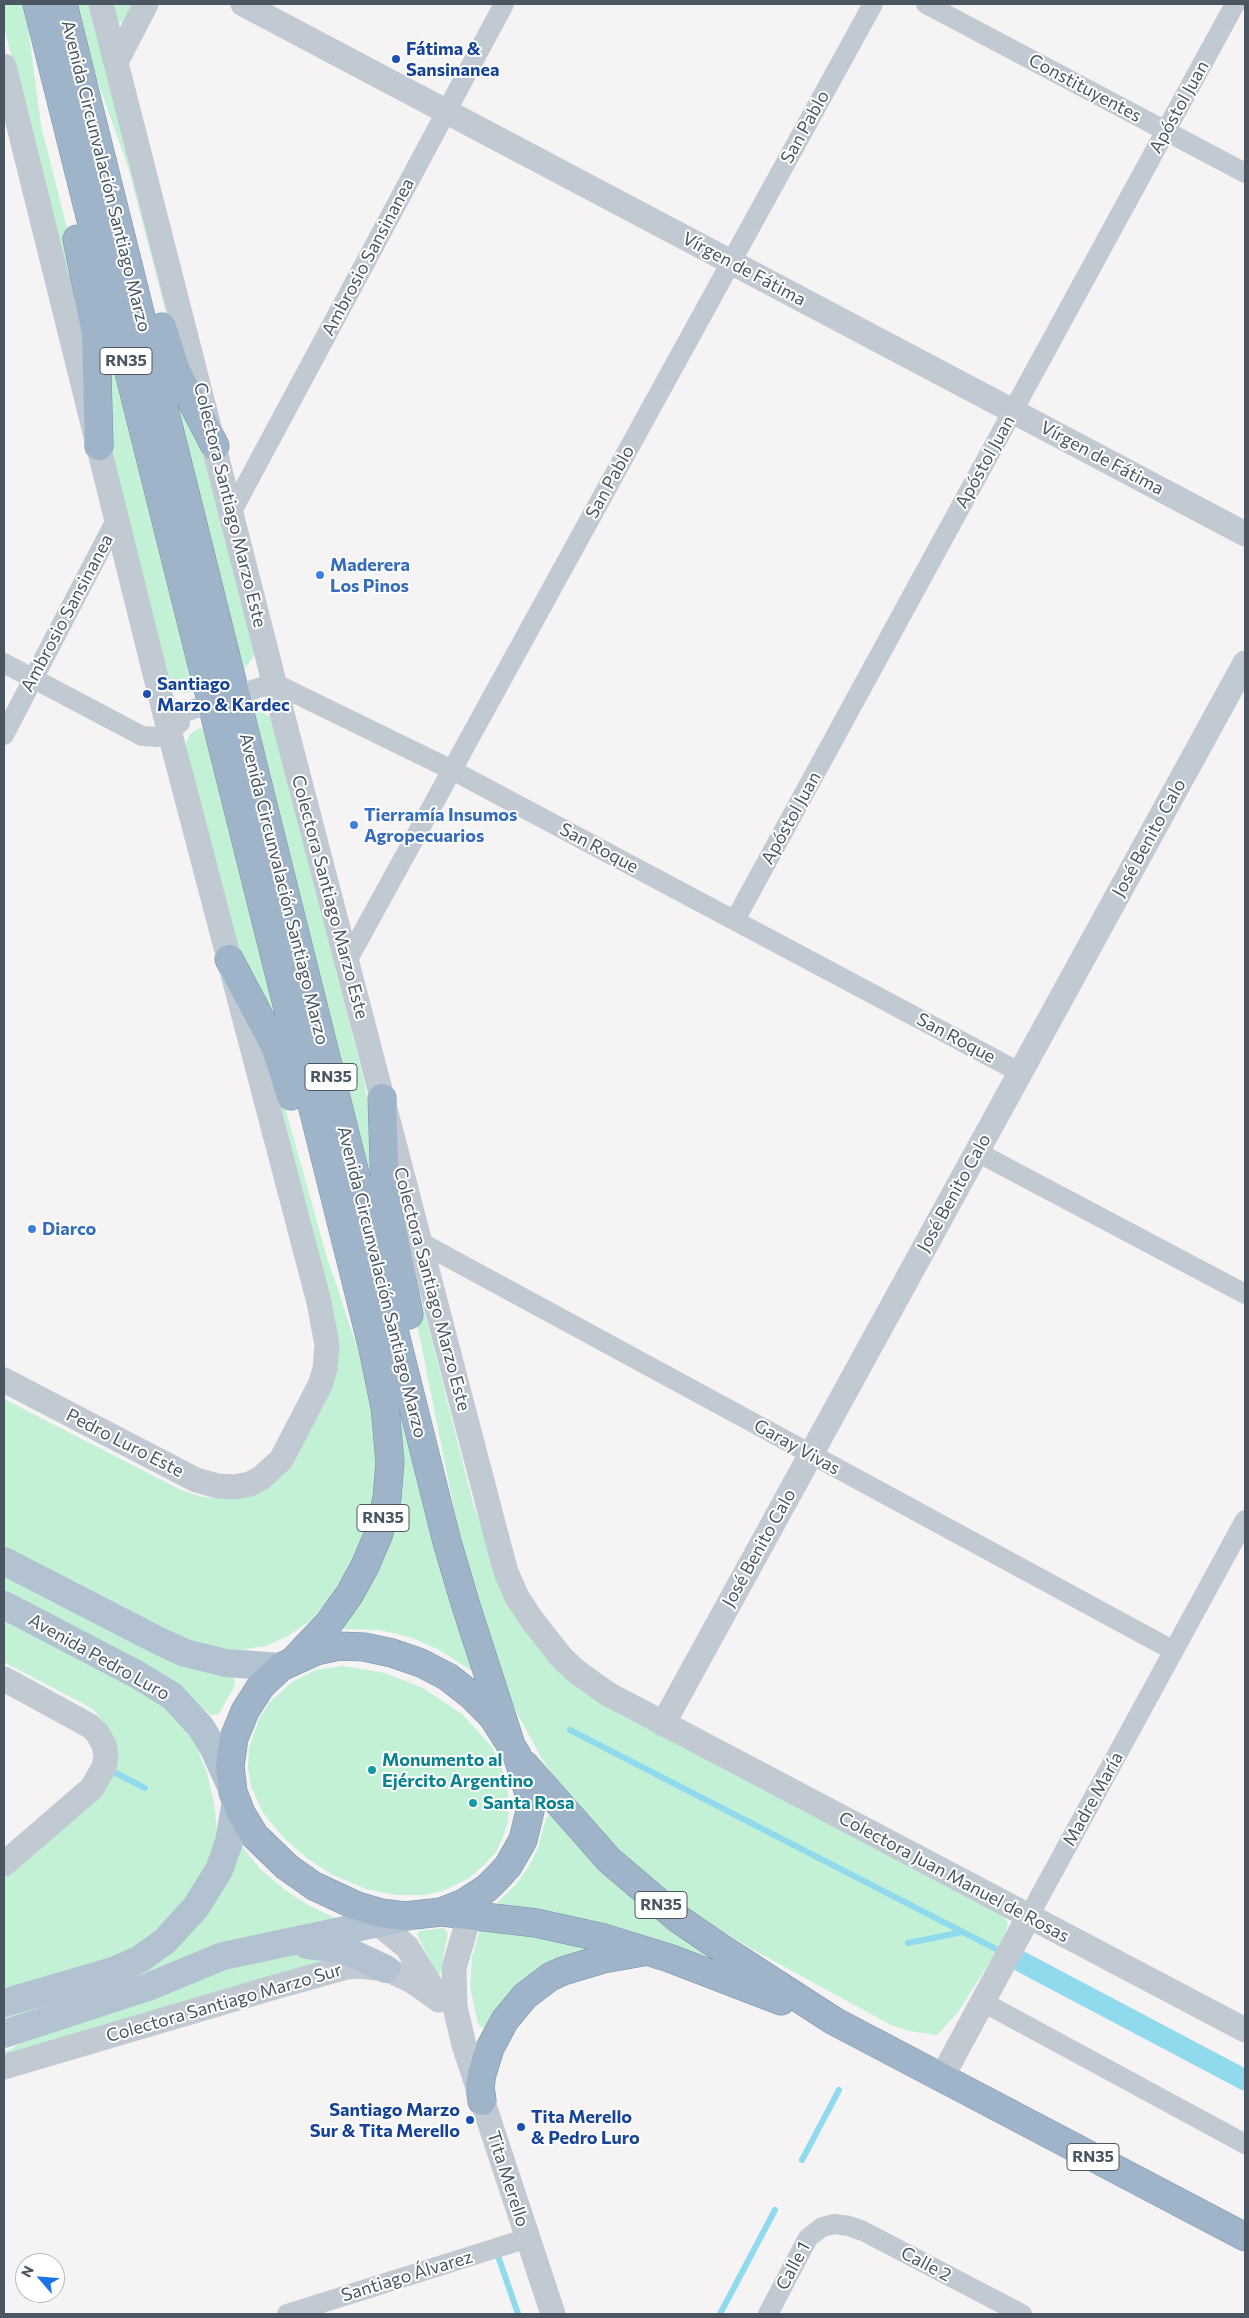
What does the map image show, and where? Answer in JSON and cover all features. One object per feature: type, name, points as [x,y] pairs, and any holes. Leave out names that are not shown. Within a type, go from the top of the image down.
[{"type":"highway","name":"Avenida Circunvalación Santiago Marzo","points":[[47,9],[76,57],[385,1407],[390,1443],[389,1480],[384,1515],[366,1566],[349,1595],[329,1623],[287,1664]]},
{"type":"highway","name":"Avenida Circunvalación Santiago Marzo","points":[[47,9],[224,699],[456,1574],[514,1749]]},
{"type":"highway","points":[[47,9],[48,112],[95,323],[99,446]]},
{"type":"highway","points":[[76,57],[124,187],[169,354],[215,446]]},
{"type":"highway","points":[[229,959],[280,1058],[332,1244],[373,1349]]},
{"type":"highway","points":[[382,1098],[383,1170],[386,1204],[416,1355],[426,1458]]},
{"type":"highway","name":"RN35","points":[[834,2021],[648,1951],[472,1906],[430,1913],[381,1913],[357,1906],[314,1886],[276,1857],[255,1836],[240,1812],[234,1796],[230,1766],[231,1752],[238,1724],[262,1686],[287,1664],[316,1651],[338,1646],[377,1649],[406,1657],[435,1670],[460,1686],[492,1716],[514,1749],[594,1845],[647,1894],[699,1934],[834,2021],[1245,2237]]},
{"type":"highway","name":"RN35","points":[[472,1906],[508,1866],[520,1846],[528,1826],[530,1797],[514,1749]]},
{"type":"highway","points":[[482,2101],[480,2086],[490,2048],[505,2020],[525,1996],[550,1977],[576,1966],[648,1951]]},
{"type":"main road","points":[[4,1561],[185,1653],[226,1663],[287,1664]]},
{"type":"main road","name":"Avenida Pedro Luro","points":[[4,1605],[138,1675],[172,1696],[194,1717],[205,1733],[234,1796]]},
{"type":"main road","points":[[4,2003],[113,1971],[140,1959],[165,1941],[196,1907],[219,1870],[229,1842],[234,1796]]},
{"type":"main road","points":[[8,2034],[148,1988],[223,1956],[430,1913]]},
{"type":"main road","points":[[278,1944],[336,1947],[386,1969]]},
{"type":"street","name":"Colectora Santiago Marzo Este","points":[[101,4],[232,511],[274,683],[506,1572],[514,1591],[532,1620],[553,1648],[573,1669],[608,1694],[663,1724]]},
{"type":"street","points":[[116,62],[146,4]]},
{"type":"street","name":"Vírgen de Fátima","points":[[243,4],[1245,534]]},
{"type":"street","name":"Ambrosio Sansinanea","points":[[232,511],[504,4]]},
{"type":"street","name":"San Pablo","points":[[347,961],[873,4]]},
{"type":"street","name":"Constituyentes","points":[[926,4],[1245,173]]},
{"type":"street","name":"Apóstol Juan","points":[[735,920],[1235,4]]},
{"type":"street","points":[[4,66],[168,724],[229,959]]},
{"type":"street","name":"Ambrosio Sansinanea","points":[[4,735],[117,518]]},
{"type":"street","points":[[4,664],[142,736],[157,737],[168,724],[224,699],[274,683]]},
{"type":"street","name":"José Benito Calo","points":[[663,1724],[1245,664]]},
{"type":"street","name":"San Roque","points":[[274,683],[452,770],[1020,1073]]},
{"type":"street","name":"Pedro Luro Este","points":[[4,1380],[196,1480],[226,1487],[250,1484],[272,1469],[284,1454],[320,1384],[325,1369],[327,1345],[323,1316],[229,959]]},
{"type":"street","points":[[977,1152],[1245,1294]]},
{"type":"street","name":"Garay Vivas","points":[[420,1242],[1174,1651]]},
{"type":"street","name":"Madre María","points":[[942,2077],[1245,1520]]},
{"type":"street","points":[[4,1679],[90,1726],[98,1734],[104,1745],[106,1756],[104,1767],[92,1788],[4,1864]]},
{"type":"street","name":"Colectora Juan Manuel de Rosas","points":[[663,1724],[1245,2030]]},
{"type":"street","name":"Tita Merello","points":[[357,1906],[400,1940],[413,1955],[464,2044]]},
{"type":"street","name":"Tita Merello","points":[[472,1906],[457,1957],[453,1980],[455,2006],[464,2044],[552,2314]]},
{"type":"street","name":"Colectora Santiago Marzo Sur","points":[[4,2068],[335,1970],[360,1966],[386,1969],[412,1981],[439,2000]]},
{"type":"street","points":[[983,2002],[1245,2144]]},
{"type":"street","name":"Calle 2","points":[[826,2226],[845,2224],[859,2229],[1022,2314]]},
{"type":"street","name":"Calle 1","points":[[768,2314],[805,2242],[815,2231],[826,2226]]},
{"type":"street","name":"Santiago Álvarez","points":[[287,2314],[528,2238]]},
{"type":"green space","points":[[4,4],[25,4],[41,125],[83,292],[87,352],[4,27]]},
{"type":"green space","points":[[75,4],[92,4],[175,347],[128,167],[85,45]]},
{"type":"green space","points":[[112,4],[133,4],[122,23],[118,22]]},
{"type":"green space","points":[[108,345],[195,689],[192,692],[183,693],[176,690],[168,678],[111,450]]},
{"type":"green space","points":[[159,353],[204,455],[255,654],[244,670],[241,670]]},
{"type":"green space","points":[[252,710],[264,713],[270,717],[275,727],[365,1085],[380,1203],[376,1204]]},
{"type":"green space","points":[[200,728],[205,730],[281,1032],[238,948],[185,747],[190,734]]},
{"type":"green space","points":[[267,1043],[326,1254],[359,1353],[374,1422],[378,1465],[370,1519],[355,1556],[327,1602],[310,1621],[288,1636],[266,1646],[232,1651],[184,1639],[4,1548],[4,1399],[181,1490],[203,1497],[226,1499],[241,1497],[336,1369],[339,1351],[338,1336],[263,1045]]},
{"type":"green space","points":[[393,1203],[397,1203],[473,1503],[503,1590],[621,1715],[994,1906],[1003,1913],[1008,1924],[1003,1941],[958,2012],[937,2035],[909,2031],[891,2025],[750,1948],[692,1912],[641,1870],[597,1828],[558,1782],[542,1759],[516,1711],[504,1683],[460,1539]]},
{"type":"green space","points":[[400,1413],[439,1561],[472,1671],[441,1651],[410,1637],[379,1630],[344,1629],[342,1627],[400,1500],[404,1456]]},
{"type":"green space","points":[[4,1574],[232,1677],[235,1679],[235,1685],[219,1714],[211,1715],[193,1700],[4,1594]]},
{"type":"green space","points":[[4,1617],[151,1696],[182,1724],[196,1746],[207,1773],[214,1803],[217,1830],[214,1853],[188,1901],[133,1952],[4,1992],[4,1877],[90,1805],[104,1723],[95,1711],[84,1704],[4,1662]]},
{"type":"green space","points":[[342,1666],[385,1673],[423,1688],[462,1714],[492,1747],[506,1778],[509,1803],[508,1821],[496,1852],[469,1878],[443,1891],[424,1895],[395,1895],[366,1889],[333,1875],[308,1859],[284,1838],[263,1813],[251,1787],[248,1768],[249,1748],[259,1719],[270,1702],[292,1682],[316,1670]]},
{"type":"green space","points":[[550,1815],[579,1848],[642,1908],[717,1962],[650,1940],[497,1907],[498,1902],[517,1883],[529,1866],[538,1848],[546,1818]]},
{"type":"green space","points":[[241,1845],[260,1869],[285,1890],[308,1905],[335,1918],[4,2021],[4,2013],[121,1979]]},
{"type":"green space","points":[[443,1928],[448,1934],[439,1978],[417,1935],[419,1931]]},
{"type":"green space","points":[[480,1929],[515,1931],[590,1948],[485,2029],[478,2024],[470,1987],[472,1957]]},
{"type":"green space","points":[[289,1953],[334,1958],[4,2058],[4,2053],[29,2038],[212,1972]]},
{"type":"waterway","points":[[570,1730],[998,1950]]},
{"type":"waterway","points":[[108,1769],[145,1788]]},
{"type":"waterway","points":[[908,1943],[963,1932]]},
{"type":"waterway","points":[[1018,1960],[1245,2080]]},
{"type":"waterway","points":[[802,2160],[839,2090]]},
{"type":"waterway","points":[[720,2314],[775,2210]]},
{"type":"waterway","points":[[496,2250],[518,2314]]},
{"type":"place","name":"Fátima & Sansinanea","points":[[396,59]]},
{"type":"place","name":"Maderera Los Pinos","points":[[320,575]]},
{"type":"place","name":"Santiago Marzo & Kardec","points":[[147,694]]},
{"type":"place","name":"Tierramía Insumos Agropecuarios","points":[[354,825]]},
{"type":"place","name":"Diarco","points":[[32,1229]]},
{"type":"place","name":"Monumento al Ejército Argentino","points":[[372,1770]]},
{"type":"place","name":"Santa Rosa","points":[[473,1803]]},
{"type":"place","name":"Santiago Marzo Sur & Tita Merello","points":[[470,2120]]},
{"type":"place","name":"Tita Merello & Pedro Luro","points":[[521,2127]]}]
